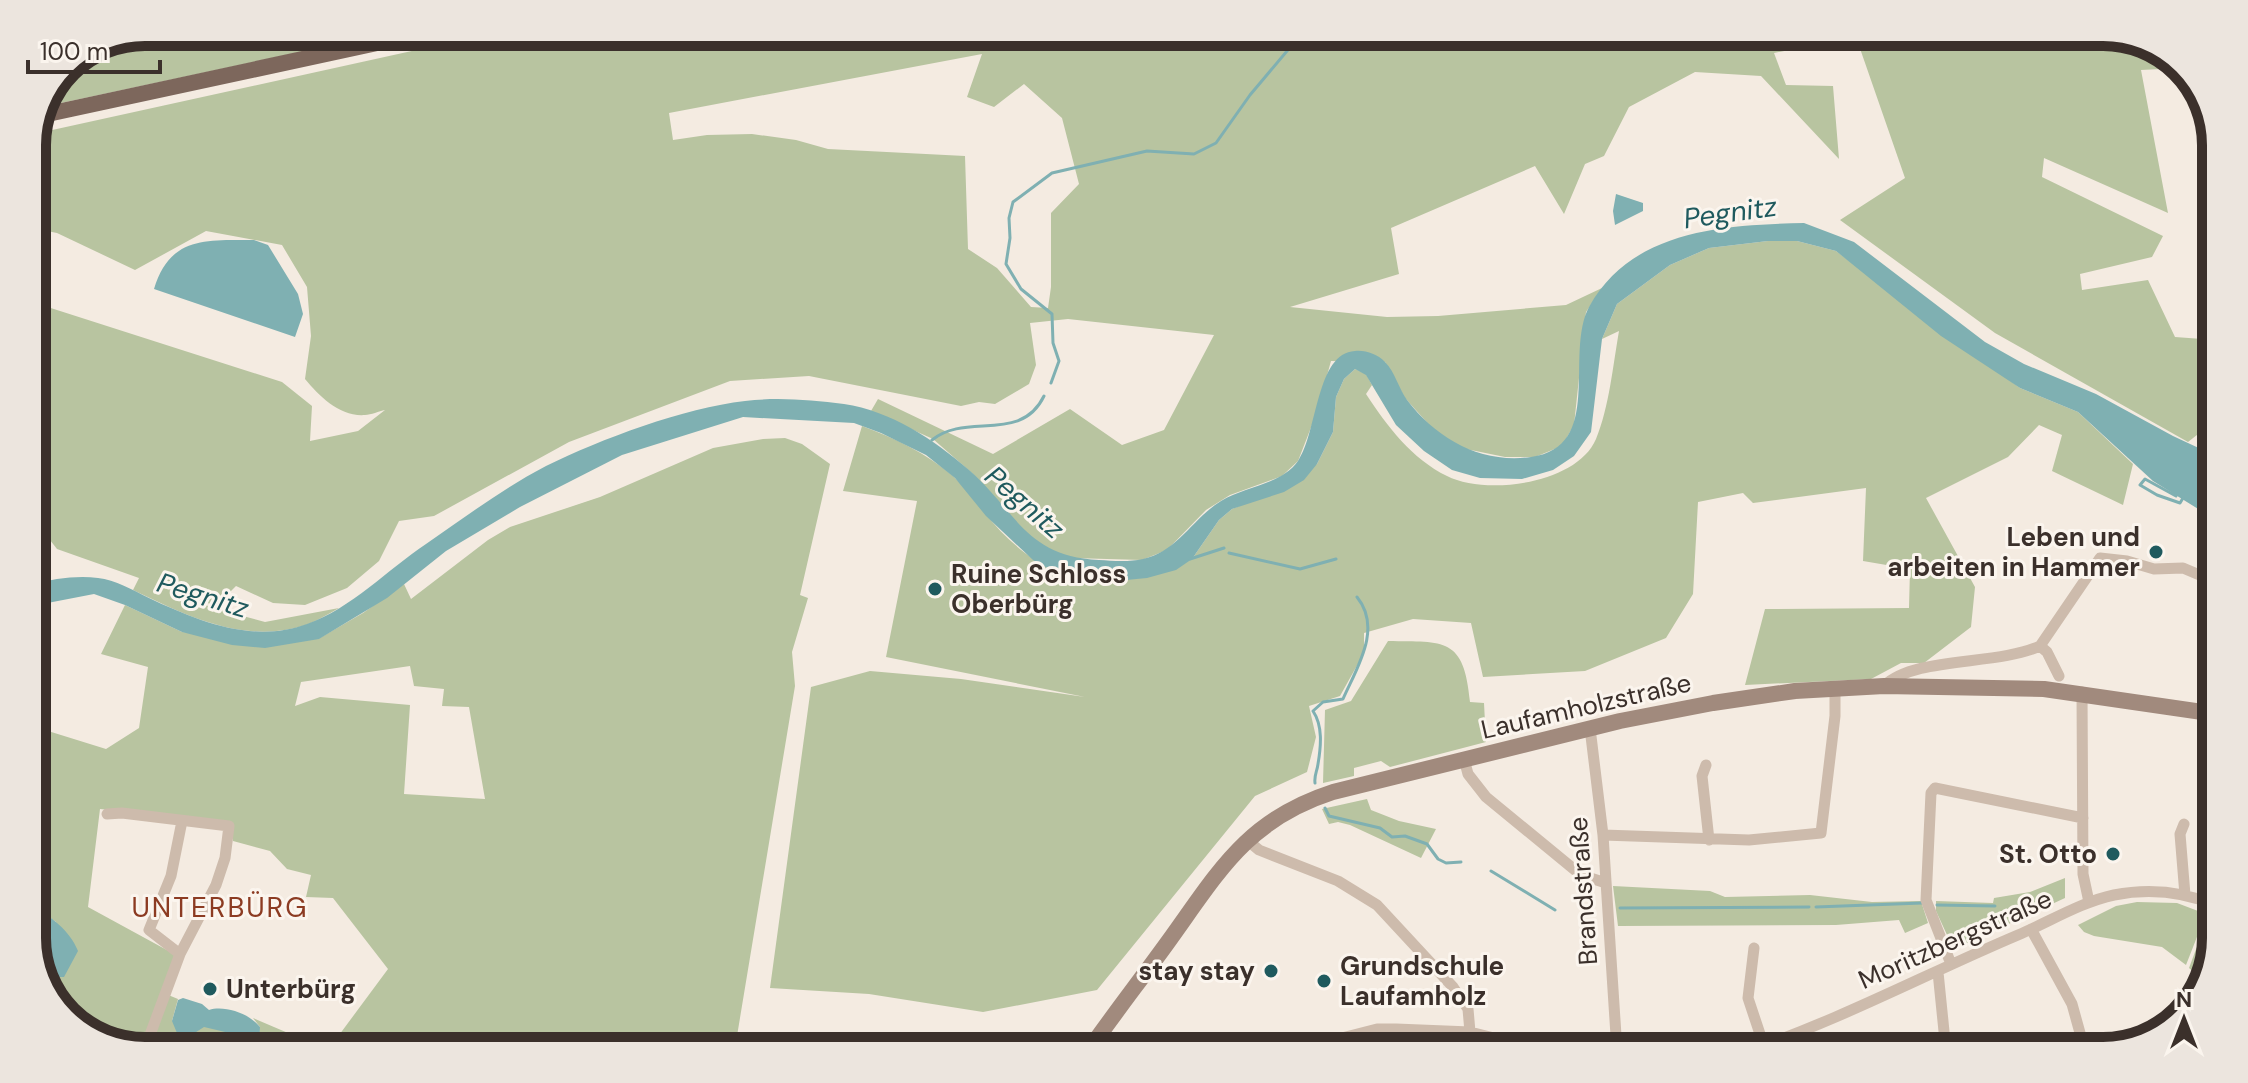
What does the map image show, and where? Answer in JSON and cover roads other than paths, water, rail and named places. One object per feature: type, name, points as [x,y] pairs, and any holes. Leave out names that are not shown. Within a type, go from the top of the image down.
[{"type":"main road","points":[[52,113],[363,46]]},
{"type":"main road","name":"Laufamholzstraße","points":[[1098,1037],[1216,874],[1247,840],[1283,813],[1322,795],[1590,728],[1713,703],[1835,689],[1997,687],[2082,692],[2202,712]]},
{"type":"street","points":[[1884,686],[1901,673],[2021,654],[2040,646],[2100,558],[2127,561],[2154,569],[2183,568],[2202,576]]},
{"type":"street","points":[[2040,646],[2047,652],[2059,676]]},
{"type":"street","points":[[1603,835],[1749,840],[1821,833],[1828,790],[1835,689]]},
{"type":"street","points":[[2082,692],[2084,887],[2089,902]]},
{"type":"street","name":"Brandstraße","points":[[1590,728],[1603,835],[1616,1037]]},
{"type":"street","points":[[1464,759],[1468,774],[1486,797],[1581,875],[1606,883]]},
{"type":"street","points":[[1706,765],[1702,776],[1709,840]]},
{"type":"street","points":[[1951,964],[1926,900],[1931,793],[1935,788],[2083,818]]},
{"type":"street","points":[[107,814],[122,813],[229,826],[225,858],[216,885],[180,954],[149,1037]]},
{"type":"street","points":[[180,954],[149,930],[171,876],[182,821]]},
{"type":"street","points":[[2184,824],[2180,834],[2185,895]]},
{"type":"street","points":[[1247,840],[1259,850],[1350,887],[1377,905],[1453,987],[1468,1009],[1470,1032]]},
{"type":"street","name":"Moritzbergstraße","points":[[1785,1037],[1938,972],[2089,902],[2132,892],[2185,895],[2202,900]]},
{"type":"street","points":[[2031,929],[2072,1004],[2081,1037]]},
{"type":"street","points":[[1754,948],[1748,998],[1761,1037]]},
{"type":"street","points":[[1938,972],[1945,1037]]},
{"type":"street","points":[[1347,1037],[1377,1029],[1470,1032],[1490,1037]]},
{"type":"water","points":[[1616,194],[1643,203],[1643,211],[1615,225],[1613,211]]},
{"type":"water","points":[[1804,223],[1854,242],[1985,342],[2024,364],[2096,394],[2202,450],[2202,511],[2153,481],[2078,412],[2020,388],[1941,336],[1836,251],[1797,241],[1768,241],[1709,248],[1670,265],[1617,304],[1602,339],[1591,432],[1574,456],[1553,470],[1522,479],[1480,478],[1452,470],[1424,451],[1396,425],[1366,375],[1355,369],[1344,379],[1336,397],[1333,432],[1317,464],[1304,480],[1284,492],[1232,509],[1219,520],[1192,559],[1176,570],[1147,578],[1116,581],[1081,579],[1056,573],[1033,560],[986,516],[955,478],[926,455],[881,433],[854,423],[743,417],[622,455],[520,507],[446,551],[387,598],[319,639],[265,648],[232,645],[182,632],[94,594],[46,603],[46,581],[90,577],[117,583],[206,622],[246,631],[287,630],[323,617],[354,599],[470,513],[546,466],[617,435],[696,410],[770,399],[844,404],[895,420],[926,437],[969,470],[1024,529],[1054,550],[1074,557],[1099,560],[1143,559],[1166,549],[1221,501],[1291,469],[1305,448],[1319,396],[1332,365],[1342,355],[1355,351],[1382,359],[1419,414],[1462,446],[1495,457],[1513,458],[1531,457],[1554,450],[1568,436],[1575,418],[1582,327],[1589,307],[1607,281],[1630,261],[1655,247],[1683,236],[1743,226]]},
{"type":"water","points":[[254,240],[268,245],[298,294],[303,314],[295,337],[154,289],[161,272],[180,250],[205,242]]},
{"type":"water","points":[[46,914],[65,930],[78,951],[64,977],[54,977],[51,970],[46,944]]},
{"type":"water","points":[[183,998],[202,1004],[209,1010],[230,1010],[244,1015],[260,1027],[259,1037],[204,1027],[193,1034],[177,1033],[172,1021],[178,1000]]},
{"type":"waterway","points":[[1051,383],[1059,361],[1053,343],[1052,314],[1021,289],[1006,264],[1013,202],[1052,173],[1147,151],[1194,154],[1216,143],[1250,95],[1291,46]]},
{"type":"waterway","points":[[932,440],[961,428],[1007,424],[1022,419],[1034,411],[1044,396]]},
{"type":"waterway","points":[[2176,496],[2145,479],[2140,485],[2180,503],[2183,498]]},
{"type":"waterway","points":[[1190,559],[1224,548]]},
{"type":"waterway","points":[[1229,553],[1300,569],[1336,559]]},
{"type":"waterway","points":[[1315,783],[1320,736],[1313,711],[1323,702],[1343,699],[1365,649],[1368,622],[1357,597]]},
{"type":"waterway","points":[[1325,808],[1329,816],[1380,828],[1392,837],[1405,836],[1427,844],[1438,859],[1446,863],[1461,862]]},
{"type":"waterway","points":[[1491,871],[1555,910]]},
{"type":"waterway","points":[[1816,907],[1922,903]]},
{"type":"waterway","points":[[1937,905],[1995,906]]},
{"type":"waterway","points":[[1620,908],[1809,907]]},
{"type":"place","name":"Leben und arbeiten in Hammer","points":[[2156,552]]},
{"type":"place","name":"Ruine Schloss Oberbürg","points":[[935,589]]},
{"type":"place","name":"St. Otto","points":[[2113,854]]},
{"type":"place","name":"stay stay","points":[[1271,971]]},
{"type":"place","name":"Grundschule Laufamholz","points":[[1324,981]]},
{"type":"place","name":"Unterbürg","points":[[210,989]]},
{"type":"district","name":"UNTERBÜRG","points":[[220,907]]},
{"type":"water label","name":"Pegnitz","points":[[1730,212]]},
{"type":"water label","name":"Pegnitz","points":[[1025,502]]},
{"type":"water label","name":"Pegnitz","points":[[203,595]]}]
